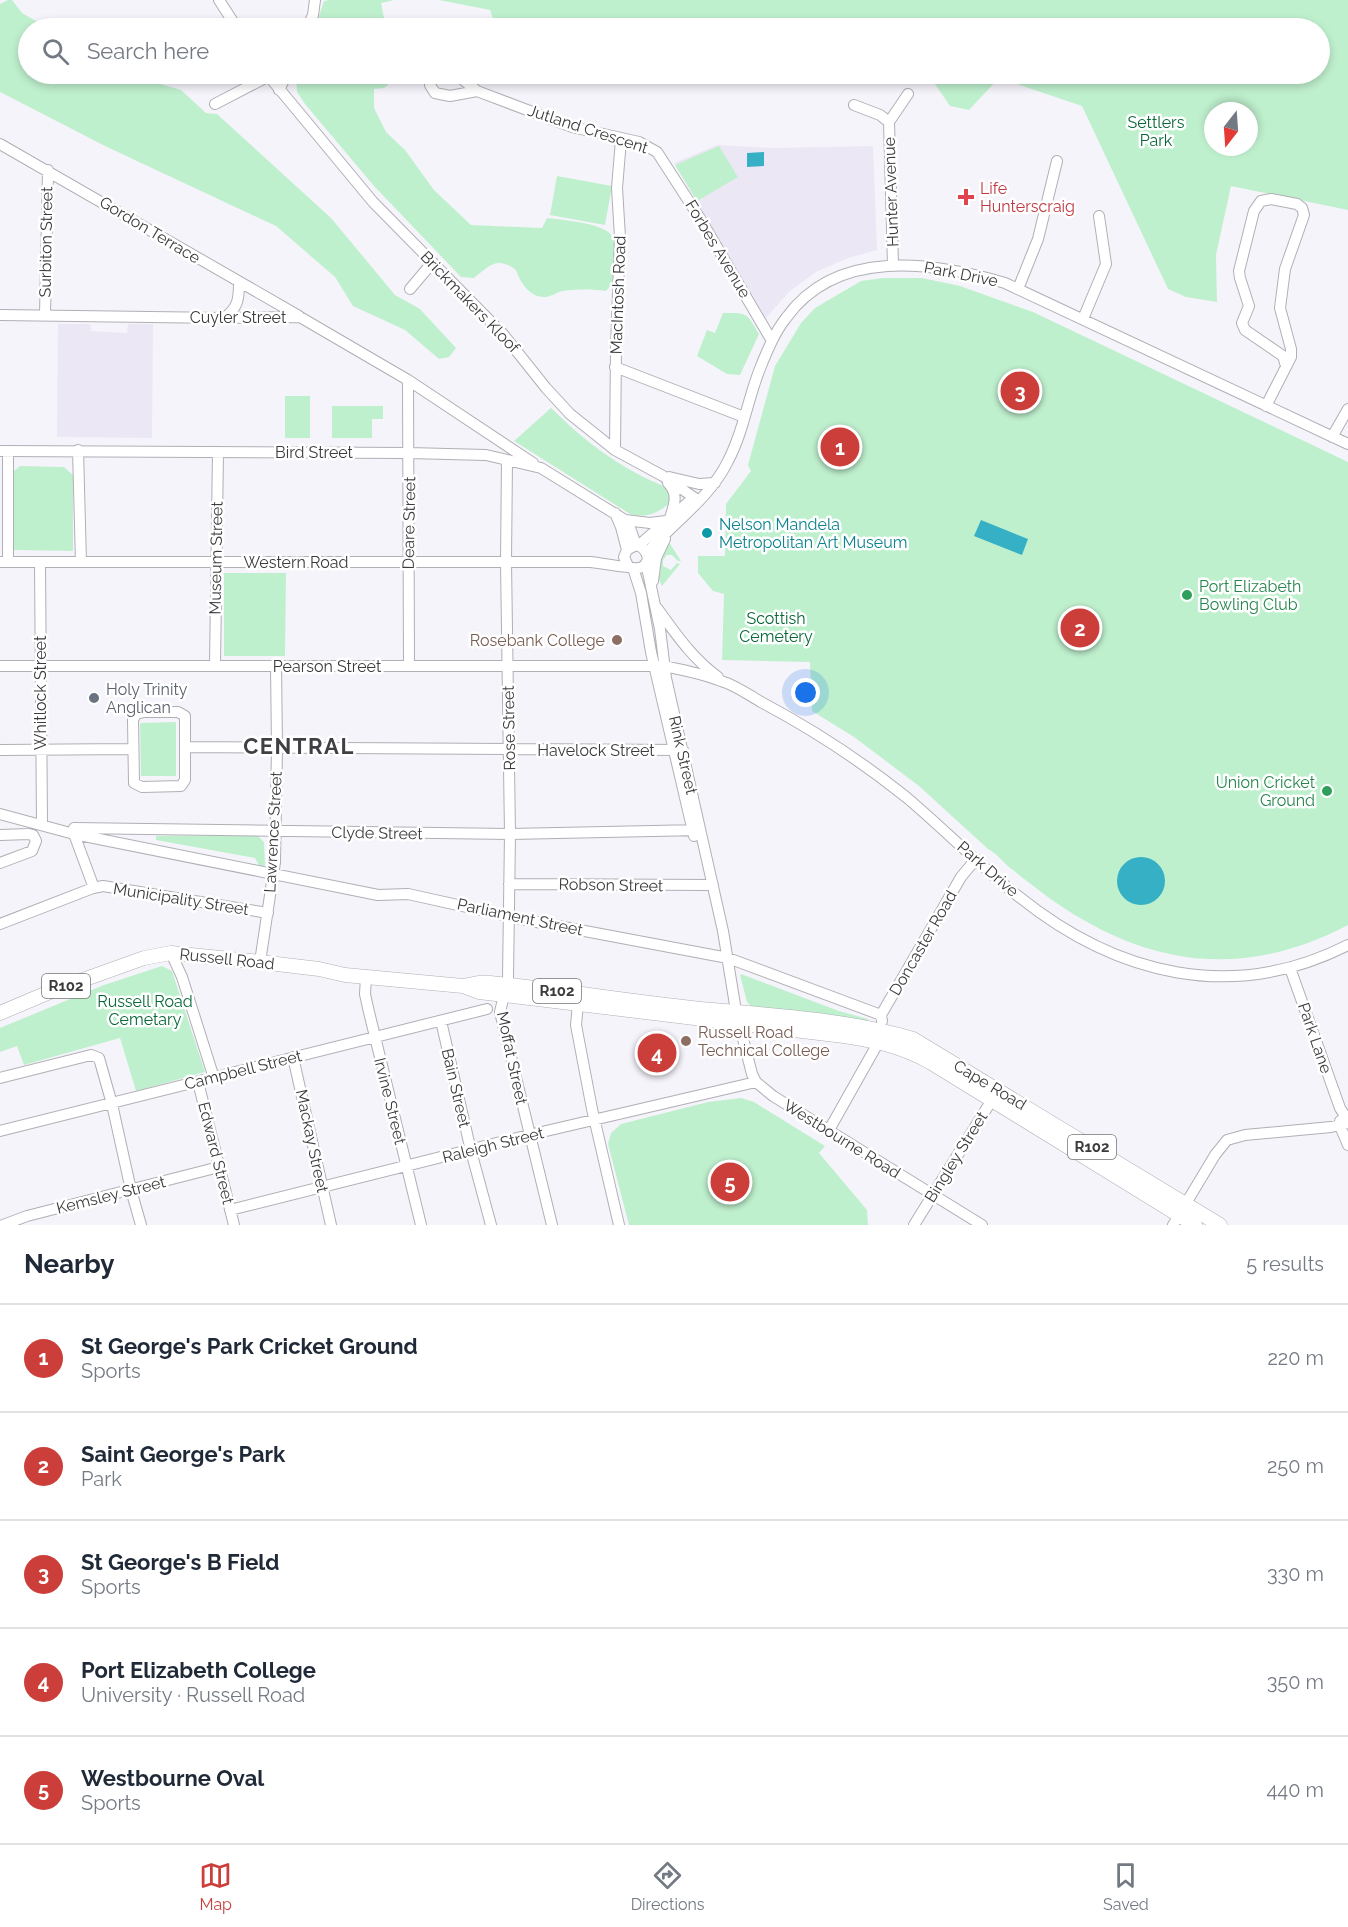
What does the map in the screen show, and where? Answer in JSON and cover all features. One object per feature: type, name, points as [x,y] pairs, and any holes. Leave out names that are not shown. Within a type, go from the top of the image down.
[{"type":"main road","name":"Russell Road","points":[[0,1013],[144,958],[171,953],[260,962],[366,977],[463,986],[479,992],[506,990],[737,1018]]},
{"type":"main road","name":"Russell Road","points":[[506,990],[578,1004],[737,1018]]},
{"type":"main road","name":"Cape Road","points":[[737,1018],[918,1042],[1195,1225]]},
{"type":"main road","name":"Cape Road","points":[[1179,1215],[1220,1225]]},
{"type":"street","points":[[219,0],[231,18]]},
{"type":"street","points":[[312,18],[315,0]]},
{"type":"street","points":[[215,104],[252,84]]},
{"type":"street","name":"Brickmakers Kloof","points":[[275,84],[367,195],[503,334],[570,414],[615,450],[699,497]]},
{"type":"street","points":[[279,90],[282,84]]},
{"type":"street","name":"Jutland Crescent","points":[[430,84],[435,93],[450,96],[477,91]]},
{"type":"street","name":"Jutland Crescent","points":[[468,84],[477,91],[572,127],[646,145],[662,158]]},
{"type":"street","points":[[889,122],[908,94]]},
{"type":"street","name":"Hunter Avenue","points":[[854,105],[880,115],[889,122],[893,265]]},
{"type":"street","name":"MacIntosh Road","points":[[615,450],[615,367],[620,237],[617,188],[621,140]]},
{"type":"street","name":"Gordon Terrace","points":[[0,144],[300,316]]},
{"type":"street","name":"Forbes Avenue","points":[[662,158],[772,341]]},
{"type":"street","points":[[1018,289],[1038,239],[1057,161]]},
{"type":"street","name":"Surbiton Street","points":[[45,315],[48,170]]},
{"type":"street","points":[[1266,406],[1290,361],[1292,351],[1280,311],[1282,285],[1285,269],[1304,215],[1302,208],[1297,204],[1266,199],[1259,203],[1254,211],[1239,271],[1250,306],[1242,323],[1245,330],[1283,356],[1287,366]]},
{"type":"street","points":[[1083,319],[1106,264],[1099,216]]},
{"type":"street","points":[[410,289],[432,262]]},
{"type":"street","name":"Park Drive","points":[[635,556],[715,483],[733,450],[760,369],[772,341],[787,317],[815,290],[858,270],[893,265],[945,268],[969,272],[1018,289],[1348,444]]},
{"type":"street","points":[[224,318],[237,306],[239,283]]},
{"type":"street","name":"Cuyler Street","points":[[0,315],[224,318],[300,316],[408,381],[541,468]]},
{"type":"street","points":[[615,367],[744,417]]},
{"type":"street","name":"Deare Street","points":[[408,381],[409,666]]},
{"type":"street","points":[[1332,437],[1348,409]]},
{"type":"street","points":[[78,450],[81,562]]},
{"type":"street","points":[[4,451],[4,562]]},
{"type":"street","name":"Bird Street","points":[[4,451],[469,454],[541,468],[625,520]]},
{"type":"street","name":"Museum Street","points":[[215,665],[218,452]]},
{"type":"street","name":"Rose Street","points":[[506,990],[510,834],[506,562],[507,460]]},
{"type":"street","points":[[651,470],[668,483],[675,492],[676,499],[656,558],[655,601],[685,648],[704,667],[723,681]]},
{"type":"street","points":[[663,476],[699,483],[715,483]]},
{"type":"street","points":[[615,513],[635,556]]},
{"type":"street","points":[[625,520],[669,523]]},
{"type":"street","points":[[625,520],[629,525],[635,556]]},
{"type":"street","name":"Western Road","points":[[4,562],[506,562],[591,561],[635,556]]},
{"type":"street","name":"Western Road","points":[[591,561],[609,565],[635,556]]},
{"type":"street","name":"Rink Street","points":[[635,556],[641,593],[678,751],[723,931],[737,1018]]},
{"type":"street","name":"Rink Street","points":[[635,556],[655,601],[659,666]]},
{"type":"street","name":"Whitlock Street","points":[[40,562],[42,824]]},
{"type":"street","points":[[609,565],[626,574],[641,593]]},
{"type":"street","name":"Pearson Street","points":[[0,666],[659,666]]},
{"type":"street","name":"Lawrence Street","points":[[260,962],[273,874],[276,831],[276,666]]},
{"type":"street","name":"Park Drive","points":[[659,666],[723,681],[793,719],[860,763],[912,803],[1018,896],[1097,947],[1135,963],[1177,973],[1219,976],[1257,974],[1290,968],[1318,959],[1348,945]]},
{"type":"street","points":[[178,712],[185,716],[185,782],[183,786],[177,788],[136,785],[133,779],[132,749],[134,717],[138,713],[178,712]]},
{"type":"street","name":"Havelock Street","points":[[185,747],[678,751]]},
{"type":"street","points":[[0,750],[132,749]]},
{"type":"street","name":"Parliament Street","points":[[0,814],[74,834],[378,895],[408,894],[728,958],[882,1015]]},
{"type":"street","name":"Clyde Street","points":[[54,827],[152,831],[510,834],[697,830]]},
{"type":"street","points":[[151,850],[147,842],[152,831]]},
{"type":"street","points":[[0,924],[94,888],[74,834]]},
{"type":"street","points":[[0,835],[33,836],[36,844],[34,850],[0,863]]},
{"type":"street","name":"Doncaster Road","points":[[882,1036],[882,1015],[958,884],[976,859]]},
{"type":"street","name":"Robson Street","points":[[509,884],[710,886]]},
{"type":"street","name":"Municipality Street","points":[[94,888],[111,887],[268,913]]},
{"type":"street","points":[[171,953],[182,977],[214,1078]]},
{"type":"street","name":"Park Lane","points":[[1290,968],[1345,1123],[1348,1145]]},
{"type":"street","name":"Irvine Street","points":[[366,977],[365,994],[421,1225]]},
{"type":"street","name":"Moffat Street","points":[[506,990],[500,1012],[552,1225]]},
{"type":"street","points":[[578,1004],[576,1025],[619,1225]]},
{"type":"street","name":"Campbell Street","points":[[0,1131],[487,1009]]},
{"type":"street","points":[[737,1018],[756,1082]]},
{"type":"street","name":"Bain Street","points":[[441,1021],[471,1151],[491,1225]]},
{"type":"street","points":[[829,1130],[882,1036]]},
{"type":"street","points":[[0,1078],[95,1055],[101,1062],[141,1225]]},
{"type":"street","name":"Mackay Street","points":[[293,1057],[331,1225]]},
{"type":"street","name":"Edward Street","points":[[198,1082],[234,1225]]},
{"type":"street","name":"Raleigh Street","points":[[230,1210],[529,1135],[756,1082]]},
{"type":"street","name":"Westbourne Road","points":[[756,1082],[773,1096],[982,1225]]},
{"type":"street","name":"Bingley Street","points":[[914,1225],[995,1095]]},
{"type":"street","points":[[1179,1215],[1215,1155],[1227,1140],[1245,1135],[1345,1123]]},
{"type":"street","name":"Kemsley Street","points":[[3,1225],[27,1216],[219,1167]]},
{"type":"shaded area","points":[[717,145],[773,148],[873,146],[877,250],[848,258],[816,272],[790,291],[766,318],[674,163]]},
{"type":"shaded area","points":[[58,324],[90,324],[91,331],[127,333],[128,324],[153,324],[152,438],[57,437]]},
{"type":"green space","points":[[12,0],[22,13],[31,18],[18,18],[18,84],[160,84],[181,90],[206,113],[217,114],[331,218],[395,295],[420,309],[456,348],[449,357],[439,359],[405,330],[353,306],[335,277],[276,226],[107,147],[0,92],[0,4]]},
{"type":"green space","points":[[394,0],[381,3],[384,18],[318,18],[324,1]]},
{"type":"green space","name":"Settlers Park","points":[[439,0],[1348,0],[1348,210],[1231,186],[1216,255],[1217,302],[1186,297],[1168,289],[1082,106],[1017,84],[1330,84],[1330,18],[493,18],[490,10]]},
{"type":"green space","points":[[297,84],[388,84],[384,88],[374,89],[374,108],[386,132],[405,150],[434,190],[471,225],[542,228],[547,218],[602,228],[609,232],[614,241],[612,284],[606,291],[568,290],[540,297],[530,292],[516,270],[504,264],[489,266],[474,278],[461,277],[374,186],[297,92]]},
{"type":"green space","name":"Settlers Park","points":[[935,84],[993,84],[969,110],[950,106]]},
{"type":"green space","points":[[719,146],[738,177],[697,201],[675,165]]},
{"type":"green space","points":[[557,176],[612,186],[605,225],[550,215]]},
{"type":"green space","name":"Scottish Cemetery","points":[[883,278],[922,278],[960,286],[1033,312],[1348,462],[1348,925],[1309,942],[1271,954],[1234,959],[1197,958],[1160,952],[1124,940],[1088,923],[1052,900],[988,849],[919,786],[854,737],[812,711],[810,662],[722,660],[724,594],[713,591],[698,573],[698,556],[725,556],[726,504],[751,471],[748,465],[775,366],[801,323],[815,308],[861,281]]},
{"type":"green space","points":[[723,313],[746,315],[759,334],[740,375],[727,374],[697,356],[707,330],[715,333]]},
{"type":"green space","points":[[285,396],[310,396],[310,438],[285,438]]},
{"type":"green space","points":[[332,406],[383,406],[383,419],[372,419],[372,438],[332,438]]},
{"type":"green space","points":[[551,408],[601,451],[628,469],[665,487],[670,503],[651,514],[641,516],[630,514],[514,441]]},
{"type":"green space","points":[[20,466],[64,467],[73,475],[73,551],[14,550],[14,471]]},
{"type":"green space","points":[[669,542],[681,561],[672,555],[667,555],[663,560],[663,566],[671,570],[677,563],[680,564],[662,586],[658,569]]},
{"type":"green space","points":[[224,573],[286,573],[285,656],[224,656]]},
{"type":"green space","points":[[176,722],[176,776],[141,776],[140,723]]},
{"type":"green space","points":[[257,835],[264,842],[265,865],[263,867],[260,867],[255,858],[156,840],[156,836]]},
{"type":"green space","name":"Russell Road Cemetary","points":[[162,966],[172,971],[205,1072],[136,1091],[120,1038],[24,1065],[17,1046],[0,1052],[0,1028],[104,985]]},
{"type":"green space","points":[[741,974],[839,1011],[868,1019],[868,1021],[751,1006],[747,1002]]},
{"type":"green space","points":[[741,1098],[754,1102],[825,1146],[819,1153],[867,1210],[868,1225],[629,1225],[608,1144],[611,1133],[621,1124],[708,1102]]},
{"type":"water","points":[[764,152],[764,166],[747,167],[747,153]]},
{"type":"water","points":[[981,520],[1028,539],[1022,555],[974,536]]},
{"type":"water","points":[[1141,857],[1158,864],[1165,881],[1158,898],[1141,905],[1124,898],[1117,881],[1124,864]]},
{"type":"place","name":"Life Hunterscraig","points":[[966,197]]},
{"type":"place","name":"St George's B Field","points":[[1020,391]]},
{"type":"place","name":"St George's Park Cricket Ground","points":[[840,447]]},
{"type":"place","name":"Nelson Mandela Metropolitan Art Museum","points":[[707,533]]},
{"type":"place","name":"Port Elizabeth Bowling Club","points":[[1187,595]]},
{"type":"place","name":"Saint George's Park","points":[[1080,628]]},
{"type":"place","name":"Rosebank College","points":[[617,640]]},
{"type":"place","name":"Holy Trinity Anglican","points":[[94,698]]},
{"type":"place","name":"Union Cricket Ground","points":[[1327,791]]},
{"type":"place","name":"Russell Road Technical College","points":[[686,1041]]},
{"type":"place","name":"Port Elizabeth College","points":[[657,1053]]},
{"type":"place","name":"Westbourne Oval","points":[[730,1182]]},
{"type":"district","name":"CENTRAL","points":[[299,746]]}]
